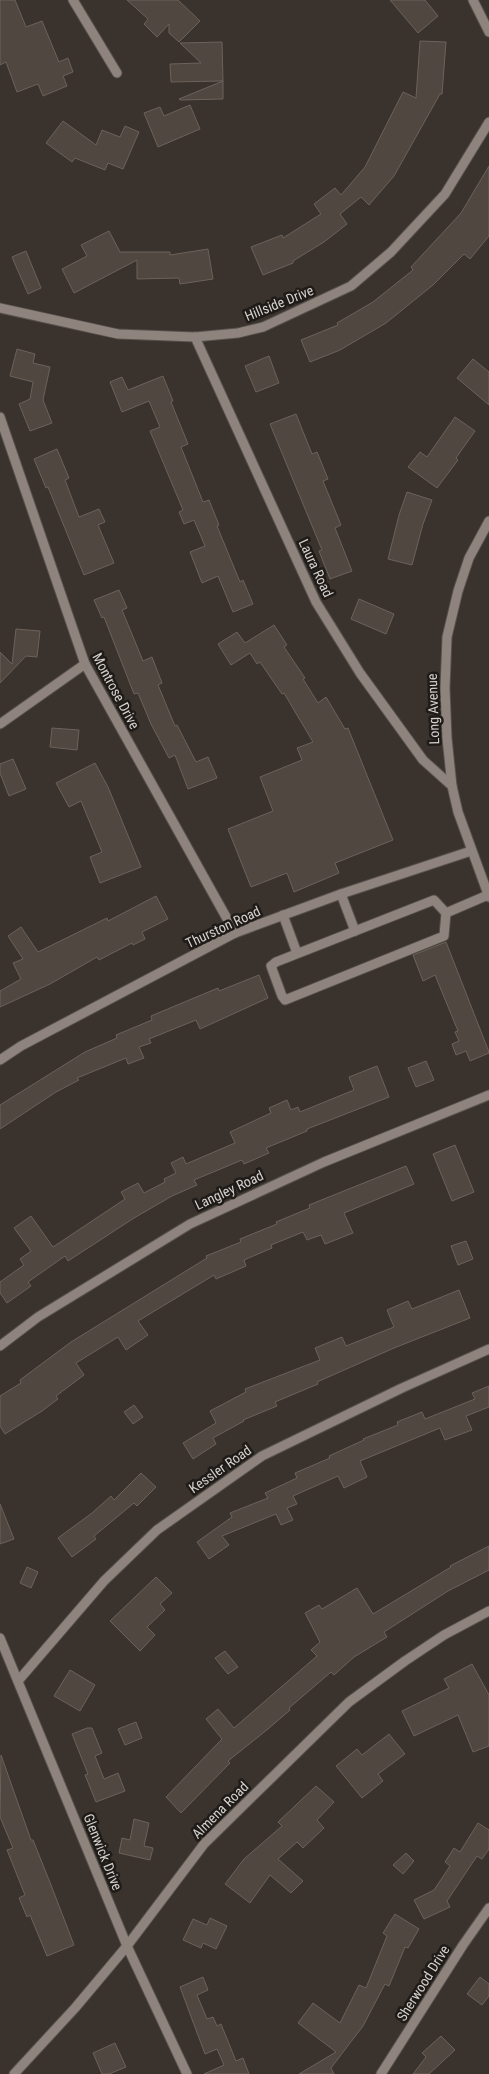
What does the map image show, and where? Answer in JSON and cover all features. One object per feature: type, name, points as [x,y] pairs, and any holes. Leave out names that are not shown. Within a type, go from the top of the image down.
[{"type":"street","points":[[73,0],[117,74]]},
{"type":"street","points":[[472,0],[489,32]]},
{"type":"street","name":"Hillside Drive","points":[[0,308],[118,334],[195,337],[238,333],[263,327],[351,286],[392,252],[445,194],[489,122]]},
{"type":"street","name":"Laura Road","points":[[195,337],[316,602],[360,672],[424,760],[452,786]]},
{"type":"street","name":"Montrose Drive","points":[[0,417],[84,664],[235,933]]},
{"type":"street","name":"Long Avenue","points":[[488,896],[458,812],[452,786],[447,738],[445,688],[447,637],[469,558],[489,521]]},
{"type":"street","points":[[0,724],[84,664]]},
{"type":"street","name":"Thurston Road","points":[[0,1060],[21,1046],[235,933],[341,894],[471,851]]},
{"type":"street","points":[[341,894],[356,931]]},
{"type":"street","points":[[446,913],[488,896]]},
{"type":"street","points":[[434,900],[446,913],[444,936],[285,1000],[271,966],[297,953],[356,931],[434,900]]},
{"type":"street","points":[[283,915],[297,953]]},
{"type":"street","name":"Langley Road","points":[[0,1346],[38,1317],[190,1224],[324,1162],[489,1095]]},
{"type":"street","name":"Kessler Road","points":[[18,1681],[104,1581],[157,1530],[262,1456],[402,1388],[489,1349]]},
{"type":"street","name":"Almena Road","points":[[14,2074],[75,2008],[127,1946],[204,1844],[349,1702],[436,1640],[489,1611]]},
{"type":"street","name":"Glenwick Drive","points":[[0,1638],[127,1946],[187,2074]]},
{"type":"street","name":"Sherwood Drive","points":[[381,2074],[463,1945],[489,1908]]},
{"type":"building","points":[[0,0],[15,0],[26,27],[42,21],[59,62],[68,58],[73,72],[63,76],[67,86],[43,96],[38,84],[17,92],[6,62],[0,65]]},
{"type":"building","points":[[127,0],[178,0],[200,21],[179,42],[169,33],[169,24],[157,37],[144,24],[148,19]]},
{"type":"building","points":[[390,0],[425,0],[438,16],[418,33]]},
{"type":"building","points":[[420,41],[446,42],[442,94],[440,94],[394,176],[369,205],[361,197],[340,214],[347,224],[324,242],[293,261],[293,263],[263,275],[251,247],[282,235],[283,238],[321,214],[314,204],[335,188],[341,195],[365,167],[403,92],[416,98]]},
{"type":"building","points":[[222,42],[223,81],[171,82],[170,64],[201,63],[180,43]]},
{"type":"building","points":[[223,81],[223,99],[179,99]]},
{"type":"building","points":[[190,105],[200,129],[158,147],[144,113],[160,107],[164,116]]},
{"type":"building","points":[[63,121],[96,145],[102,130],[120,137],[125,126],[139,132],[123,169],[108,163],[105,170],[75,158],[72,162],[46,143]]},
{"type":"building","points":[[489,166],[489,236],[470,259],[464,254],[433,285],[386,323],[340,350],[310,362],[301,340],[338,325],[337,323],[373,302],[413,270],[411,267],[461,213]]},
{"type":"building","points":[[109,231],[120,252],[170,252],[170,255],[208,249],[213,279],[180,284],[179,278],[137,279],[137,260],[74,293],[62,269],[87,256],[81,245]]},
{"type":"building","points":[[26,251],[41,288],[28,294],[12,257]]},
{"type":"building","points":[[17,349],[35,354],[33,363],[50,367],[43,400],[52,423],[30,431],[19,404],[30,399],[33,382],[10,376]]},
{"type":"building","points":[[269,356],[279,383],[256,392],[245,366]]},
{"type":"building","points":[[473,359],[489,372],[489,405],[457,378]]},
{"type":"building","points":[[163,376],[188,444],[181,447],[203,502],[209,500],[219,525],[217,526],[240,582],[243,580],[253,604],[233,612],[218,576],[202,583],[190,552],[205,546],[194,520],[184,524],[179,512],[183,510],[150,431],[160,427],[149,401],[122,412],[110,382],[122,377],[128,390]]},
{"type":"building","points":[[296,414],[312,454],[317,452],[328,479],[323,481],[341,525],[335,528],[352,571],[330,579],[319,551],[322,550],[270,424]]},
{"type":"building","points":[[455,417],[475,431],[456,458],[458,460],[437,488],[408,467],[420,452],[427,457]]},
{"type":"building","points":[[57,449],[69,478],[65,480],[79,517],[99,509],[105,522],[98,525],[114,563],[84,575],[48,487],[46,488],[34,459]]},
{"type":"building","points":[[407,492],[432,500],[423,524],[412,565],[388,559]]},
{"type":"building","points":[[119,590],[127,608],[122,610],[143,661],[152,657],[162,683],[158,685],[175,726],[177,725],[196,762],[208,757],[217,778],[188,789],[175,755],[169,758],[151,724],[138,693],[134,694],[104,617],[102,618],[94,600]]},
{"type":"building","points":[[359,599],[394,614],[386,634],[351,619]]},
{"type":"building","points":[[274,625],[287,645],[284,647],[305,678],[303,679],[318,703],[326,697],[345,729],[348,728],[393,840],[335,863],[339,873],[294,892],[287,873],[251,887],[228,829],[273,811],[260,777],[302,760],[297,748],[313,742],[284,693],[282,694],[260,662],[257,664],[250,653],[231,665],[218,644],[237,632],[245,643]]},
{"type":"building","points":[[16,629],[40,631],[37,657],[26,656],[0,683],[0,652],[12,664]]},
{"type":"building","points":[[52,728],[79,730],[77,750],[50,747]]},
{"type":"building","points":[[13,759],[26,789],[9,796],[0,773],[0,764]]},
{"type":"building","points":[[95,763],[108,787],[141,867],[100,883],[90,857],[102,852],[81,801],[69,807],[56,783]]},
{"type":"building","points":[[156,896],[168,919],[142,932],[145,939],[133,945],[132,943],[99,960],[97,957],[50,984],[0,1007],[0,991],[21,979],[13,963],[23,959],[8,936],[21,927],[38,952],[107,918],[108,921]]},
{"type":"building","points":[[446,942],[489,1052],[470,1061],[466,1051],[456,1055],[452,1044],[459,1041],[455,1032],[458,1031],[435,975],[423,981],[413,955]]},
{"type":"building","points":[[259,975],[268,998],[200,1029],[196,1020],[149,1039],[151,1043],[139,1047],[144,1058],[128,1064],[126,1058],[77,1078],[79,1080],[56,1092],[0,1129],[0,1105],[85,1052],[117,1038],[116,1035],[152,1020],[151,1016],[218,988],[219,991]]},
{"type":"building","points":[[426,1061],[434,1080],[416,1087],[408,1068]]},
{"type":"building","points":[[377,1066],[389,1097],[307,1129],[307,1131],[266,1148],[269,1153],[244,1164],[242,1160],[194,1180],[197,1185],[172,1196],[134,1218],[68,1261],[65,1256],[28,1282],[31,1286],[7,1303],[0,1293],[0,1282],[24,1265],[20,1259],[31,1251],[14,1228],[31,1216],[53,1247],[125,1199],[121,1192],[138,1183],[144,1193],[165,1182],[164,1179],[176,1173],[171,1163],[183,1157],[186,1164],[235,1143],[230,1132],[271,1113],[269,1108],[287,1100],[291,1110],[298,1107],[300,1112],[354,1090],[349,1077]]},
{"type":"building","points":[[455,1145],[474,1192],[452,1201],[433,1154]]},
{"type":"building","points":[[406,1166],[414,1184],[344,1213],[353,1233],[325,1244],[321,1235],[307,1240],[303,1232],[271,1245],[272,1248],[244,1260],[246,1266],[216,1279],[214,1275],[138,1321],[148,1335],[126,1350],[118,1337],[76,1363],[84,1375],[56,1396],[58,1399],[42,1411],[5,1434],[0,1426],[0,1396],[21,1383],[20,1380],[71,1342],[207,1258],[206,1256],[241,1242],[240,1239],[310,1208],[309,1205]]},
{"type":"building","points":[[466,1241],[473,1259],[458,1265],[451,1246]]},
{"type":"building","points":[[459,1290],[470,1318],[394,1348],[275,1402],[277,1406],[243,1420],[213,1438],[216,1444],[193,1459],[183,1443],[216,1423],[210,1411],[246,1392],[245,1389],[320,1360],[315,1348],[342,1337],[346,1346],[394,1327],[387,1310],[408,1301],[412,1309]]},
{"type":"building","points":[[489,1386],[489,1407],[466,1416],[472,1430],[445,1440],[440,1428],[360,1461],[367,1477],[344,1488],[338,1476],[293,1496],[297,1504],[287,1508],[293,1520],[281,1525],[276,1514],[222,1536],[229,1545],[209,1559],[197,1542],[232,1517],[230,1513],[268,1498],[265,1493],[297,1478],[295,1473],[330,1458],[329,1456],[363,1439],[398,1425],[397,1422],[422,1412],[425,1419],[475,1399],[472,1393]]},
{"type":"building","points":[[134,1405],[143,1417],[133,1424],[124,1412]]},
{"type":"building","points":[[141,1473],[156,1487],[137,1506],[134,1503],[94,1536],[96,1539],[72,1557],[58,1538],[92,1513],[111,1496],[114,1500]]},
{"type":"building","points":[[0,1504],[14,1539],[0,1544]]},
{"type":"building","points":[[489,1546],[489,1570],[448,1591],[384,1632],[387,1637],[354,1657],[334,1675],[331,1672],[289,1708],[290,1710],[228,1761],[230,1763],[181,1813],[166,1797],[222,1739],[206,1719],[218,1709],[234,1728],[317,1656],[311,1650],[320,1642],[305,1613],[319,1605],[322,1609],[357,1588],[373,1614],[450,1566]]},
{"type":"building","points":[[27,1567],[38,1572],[31,1588],[20,1583]]},
{"type":"building","points":[[156,1577],[172,1593],[160,1604],[165,1610],[147,1627],[155,1635],[140,1651],[110,1621]]},
{"type":"building","points":[[225,1651],[238,1667],[228,1674],[215,1658]]},
{"type":"building","points":[[472,1664],[489,1695],[489,1746],[473,1752],[458,1715],[414,1736],[402,1711],[449,1688],[444,1679]]},
{"type":"building","points":[[70,1670],[95,1685],[80,1711],[54,1696]]},
{"type":"building","points":[[136,1722],[142,1738],[125,1745],[118,1729]]},
{"type":"building","points":[[92,1728],[102,1753],[95,1756],[104,1779],[118,1773],[125,1791],[96,1802],[85,1775],[88,1774],[72,1734]]},
{"type":"building","points":[[389,1734],[405,1754],[378,1774],[383,1781],[362,1798],[336,1766],[357,1749],[362,1755]]},
{"type":"building","points":[[1,1755],[31,1840],[33,1840],[74,1945],[47,1956],[30,1915],[27,1917],[19,1898],[25,1895],[7,1850],[13,1848],[0,1817]]},
{"type":"building","points":[[316,1786],[334,1802],[317,1820],[324,1828],[303,1848],[297,1842],[278,1859],[303,1881],[291,1893],[270,1875],[250,1903],[225,1884],[244,1859],[282,1826],[278,1822]]},
{"type":"building","points":[[134,1819],[149,1823],[144,1846],[153,1848],[150,1860],[119,1853],[122,1838],[130,1840]]},
{"type":"building","points":[[478,1823],[489,1830],[489,1849],[482,1859],[477,1856],[447,1901],[450,1907],[424,1919],[414,1900],[434,1890],[450,1866],[445,1862],[454,1848],[460,1852]]},
{"type":"building","points":[[406,1853],[414,1861],[403,1874],[393,1865]]},
{"type":"building","points":[[395,1914],[419,1929],[408,1948],[405,1947],[389,1986],[385,1984],[363,2026],[331,2068],[334,2074],[299,2074],[336,2052],[298,2023],[313,2003],[340,2023],[359,1985],[366,1988],[387,1936],[383,1933]]},
{"type":"building","points":[[210,1918],[227,1926],[216,1949],[203,1943],[201,1948],[183,1940],[193,1919],[207,1925]]},
{"type":"building","points":[[203,1977],[208,1990],[197,1995],[207,2019],[213,2017],[217,2026],[221,2024],[236,2061],[243,2058],[249,2074],[204,2074],[224,2065],[217,2049],[205,2054],[180,1987]]},
{"type":"building","points":[[480,1977],[489,1984],[489,1996],[482,2005],[467,1994]]},
{"type":"building","points":[[441,2036],[455,2050],[429,2074],[413,2074],[426,2057],[422,2053]]},
{"type":"building","points":[[115,2043],[126,2067],[109,2074],[102,2074],[93,2053]]}]
